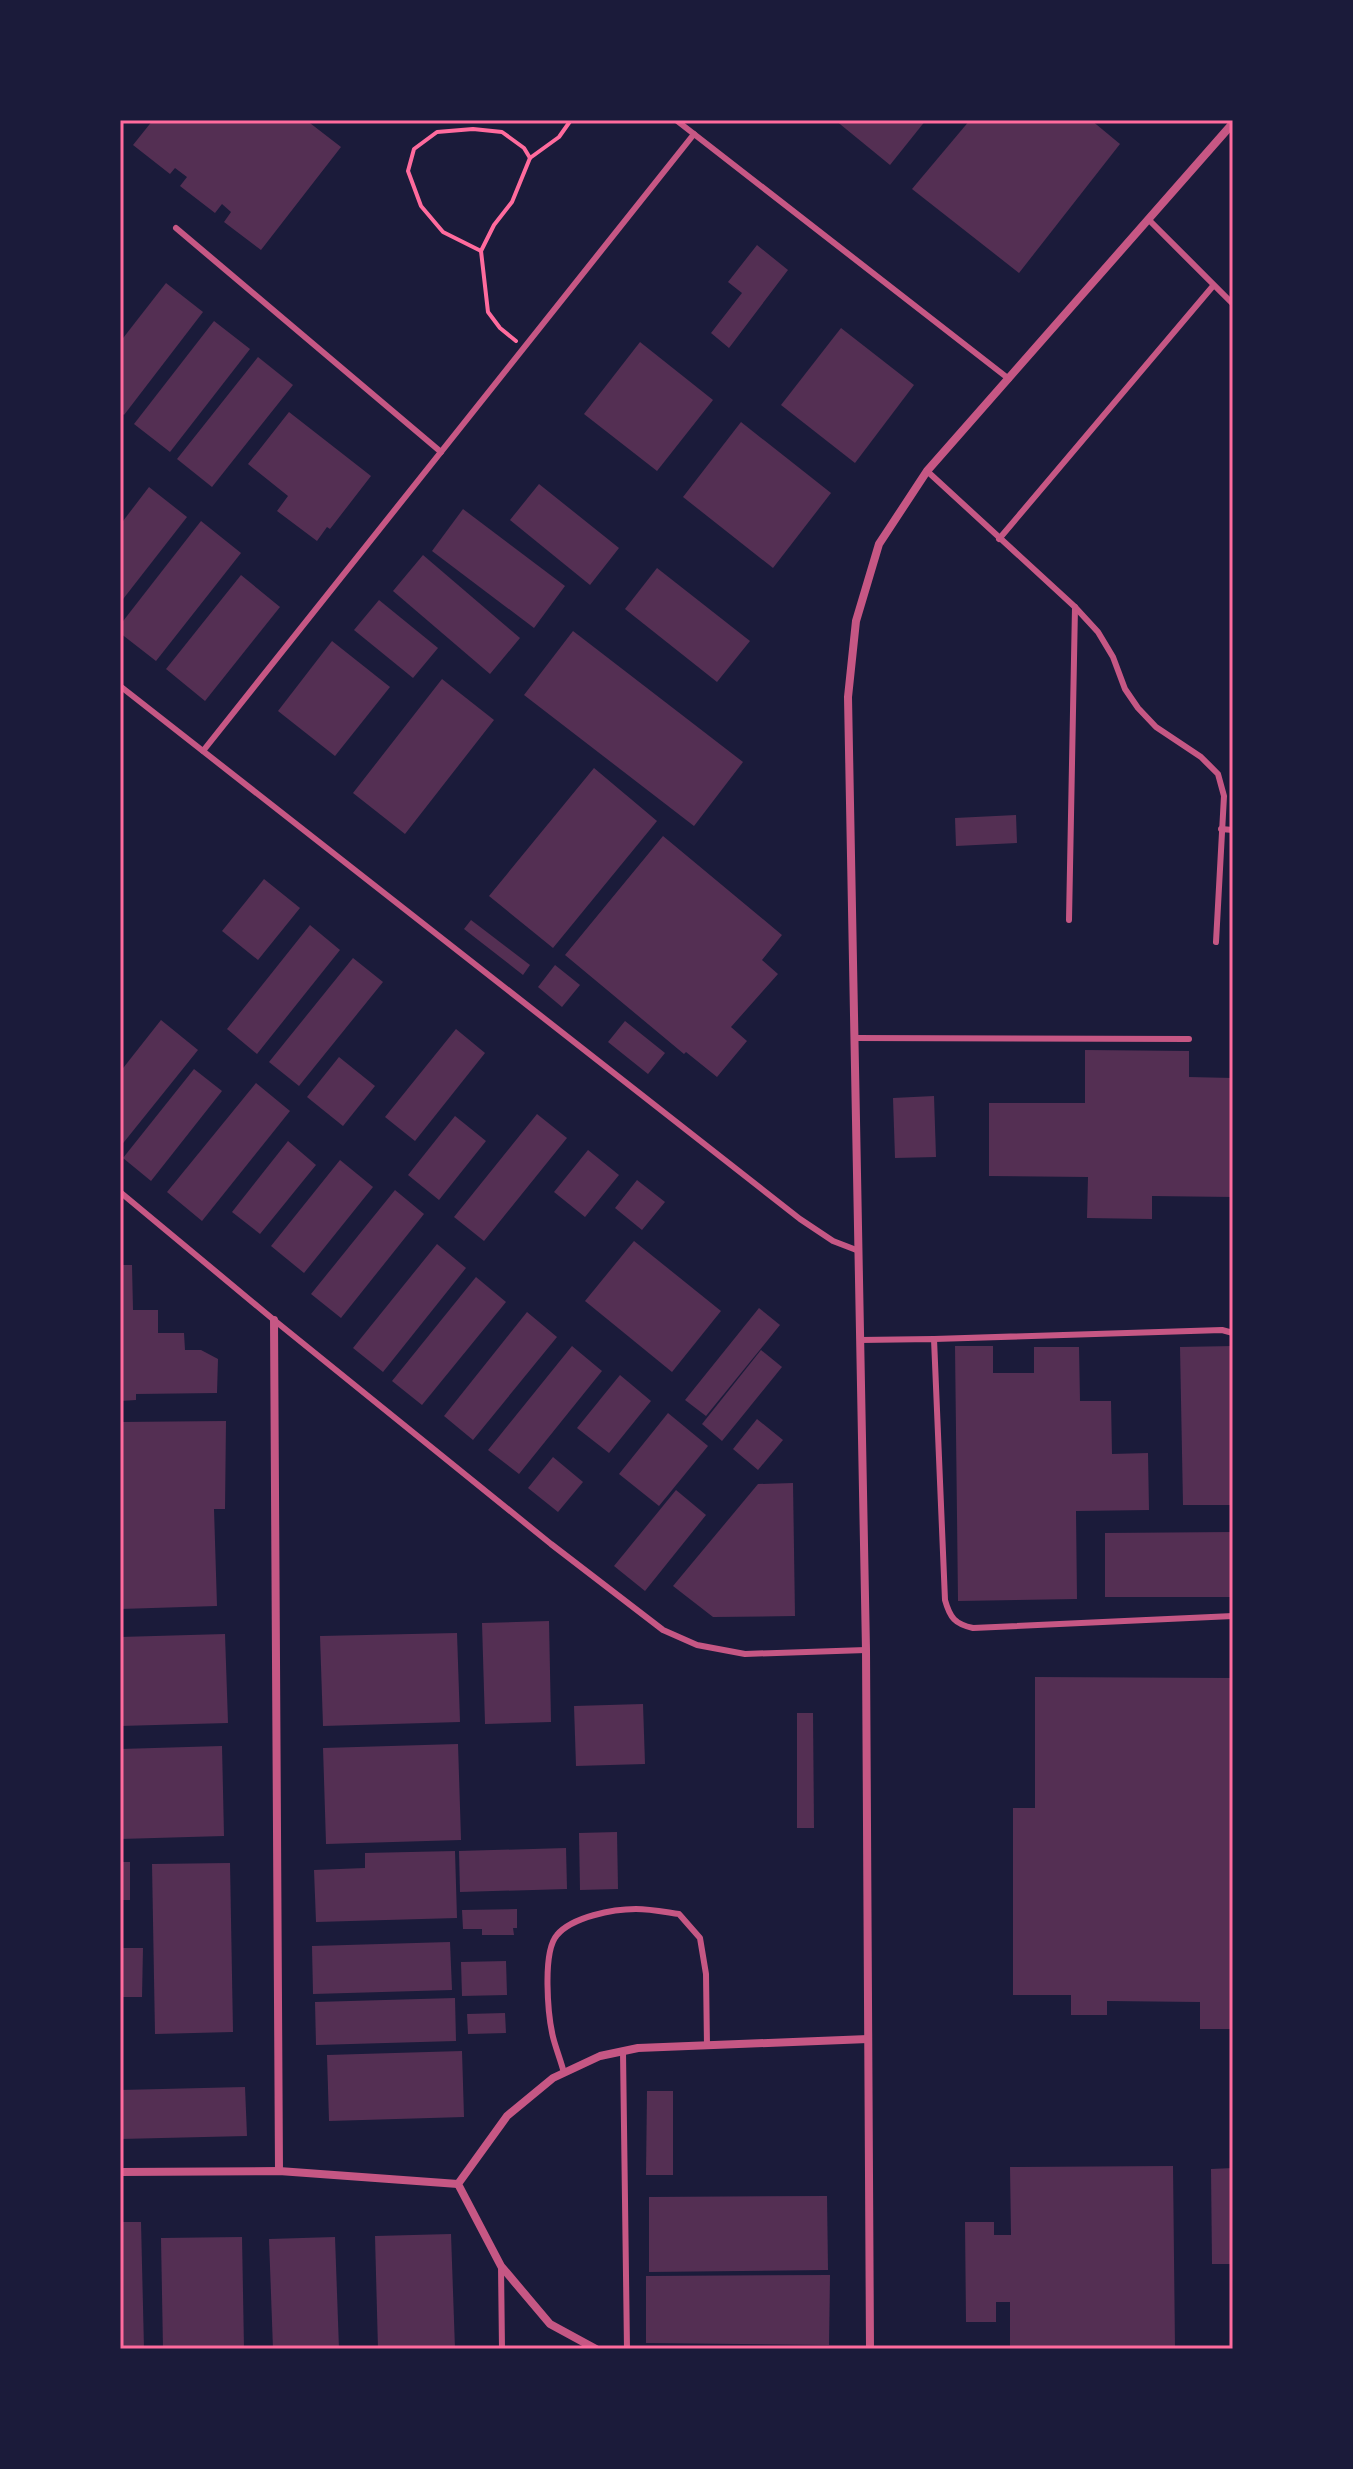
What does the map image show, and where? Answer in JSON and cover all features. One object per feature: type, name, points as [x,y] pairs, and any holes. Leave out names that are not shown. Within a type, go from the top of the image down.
[{"type":"street","points":[[870,2349],[866,1650],[848,697],[856,621],[879,544],[927,471],[1233,123]]},
{"type":"street","points":[[274,1320],[279,2171]]},
{"type":"street","points":[[458,2184],[507,2116],[553,2078],[600,2056],[638,2048],[868,2039]]},
{"type":"street","points":[[120,2172],[279,2171],[458,2184]]},
{"type":"street","points":[[458,2184],[501,2266],[550,2324],[596,2349]]},
{"type":"lane","points":[[676,120],[1009,379]]},
{"type":"lane","points":[[203,751],[694,134]]},
{"type":"lane","points":[[1149,220],[1233,304]]},
{"type":"lane","points":[[176,228],[441,452]]},
{"type":"lane","points":[[999,539],[1213,286]]},
{"type":"lane","points":[[927,471],[1075,607],[1098,632],[1113,657],[1125,689],[1138,708],[1156,727],[1201,757],[1218,774],[1224,796],[1216,942]]},
{"type":"lane","points":[[1069,920],[1075,607]]},
{"type":"lane","points":[[120,686],[800,1219],[833,1241],[859,1251]]},
{"type":"lane","points":[[1221,829],[1233,830]]},
{"type":"lane","points":[[854,1038],[1189,1039]]},
{"type":"lane","points":[[120,1192],[551,1544],[663,1630],[697,1645],[745,1654],[866,1650]]},
{"type":"lane","points":[[860,1340],[1222,1330],[1233,1333]]},
{"type":"lane","points":[[934,1339],[945,1600],[949,1614],[957,1624],[973,1628],[1233,1616]]},
{"type":"lane","points":[[564,2073],[553,2037],[548,1999],[549,1956],[554,1937],[573,1921],[598,1915],[636,1909],[679,1914],[700,1938],[706,1974],[707,2046]]},
{"type":"lane","points":[[623,2052],[627,2349]]},
{"type":"lane","points":[[501,2266],[502,2349]]},
{"type":"path","points":[[524,347],[500,328],[488,312],[481,251],[494,225],[512,202],[530,158],[559,137],[571,120]]},
{"type":"path","points":[[481,251],[443,232],[421,206],[408,171],[414,149],[437,132],[473,129],[502,132],[524,148],[530,158]]},
{"type":"building","points":[[153,120],[306,120],[341,147],[261,250],[224,222],[231,212],[222,204],[215,213],[180,186],[187,177],[175,168],[170,174],[133,145]]},
{"type":"building","points":[[835,120],[926,120],[890,165]]},
{"type":"building","points":[[970,120],[1091,120],[1120,144],[1019,273],[912,189]]},
{"type":"building","points":[[757,245],[788,270],[729,348],[711,333],[742,293],[728,282]]},
{"type":"building","points":[[166,283],[203,312],[124,415],[120,412],[120,342]]},
{"type":"building","points":[[214,321],[250,349],[170,452],[134,424]]},
{"type":"building","points":[[841,328],[914,385],[855,463],[781,405]]},
{"type":"building","points":[[640,342],[713,400],[657,471],[584,414]]},
{"type":"building","points":[[258,357],[293,385],[212,487],[177,459]]},
{"type":"building","points":[[289,412],[371,476],[317,541],[277,511],[288,496],[248,464]]},
{"type":"building","points":[[741,422],[831,493],[773,568],[683,497]]},
{"type":"building","points":[[539,484],[619,548],[590,585],[510,520]]},
{"type":"building","points":[[149,487],[187,517],[120,603],[120,525]]},
{"type":"building","points":[[463,509],[565,586],[534,628],[432,551]]},
{"type":"building","points":[[201,521],[241,553],[156,661],[120,633],[120,625]]},
{"type":"building","points":[[423,555],[520,638],[490,674],[393,591]]},
{"type":"building","points":[[657,568],[750,641],[717,682],[625,609]]},
{"type":"building","points":[[241,575],[280,607],[205,701],[166,669]]},
{"type":"building","points":[[379,600],[438,648],[413,678],[354,630]]},
{"type":"building","points":[[573,631],[743,762],[694,826],[524,695]]},
{"type":"building","points":[[332,641],[390,687],[335,756],[278,711]]},
{"type":"building","points":[[442,679],[494,720],[405,834],[353,793]]},
{"type":"building","points":[[594,768],[657,821],[553,948],[489,896]]},
{"type":"building","points":[[1016,815],[1017,843],[956,846],[955,818]]},
{"type":"building","points":[[663,836],[782,935],[762,960],[778,974],[731,1027],[747,1041],[717,1077],[686,1052],[684,1054],[565,955]]},
{"type":"building","points":[[264,879],[300,908],[258,960],[222,931]]},
{"type":"building","points":[[471,920],[530,965],[523,975],[464,929]]},
{"type":"building","points":[[310,925],[340,950],[257,1054],[227,1029]]},
{"type":"building","points":[[353,958],[383,982],[299,1086],[269,1062]]},
{"type":"building","points":[[555,965],[580,985],[562,1007],[538,987]]},
{"type":"building","points":[[161,1020],[198,1050],[120,1147],[120,1072]]},
{"type":"building","points":[[625,1021],[665,1053],[648,1074],[608,1042]]},
{"type":"building","points":[[456,1029],[485,1053],[415,1141],[385,1117]]},
{"type":"building","points":[[1085,1050],[1189,1051],[1189,1077],[1233,1078],[1233,1197],[1152,1196],[1152,1219],[1087,1218],[1088,1177],[989,1176],[989,1103],[1085,1103]]},
{"type":"building","points":[[339,1057],[375,1086],[343,1126],[307,1097]]},
{"type":"building","points":[[194,1069],[222,1091],[151,1181],[123,1158]]},
{"type":"building","points":[[256,1083],[290,1111],[202,1221],[167,1192]]},
{"type":"building","points":[[934,1096],[936,1157],[895,1158],[893,1098]]},
{"type":"building","points":[[537,1114],[567,1138],[484,1241],[454,1217]]},
{"type":"building","points":[[455,1116],[486,1141],[439,1200],[408,1175]]},
{"type":"building","points":[[288,1141],[316,1165],[260,1234],[232,1212]]},
{"type":"building","points":[[588,1150],[619,1175],[585,1217],[554,1192]]},
{"type":"building","points":[[340,1160],[373,1187],[304,1273],[271,1246]]},
{"type":"building","points":[[637,1180],[665,1202],[642,1230],[615,1208]]},
{"type":"building","points":[[395,1190],[424,1214],[341,1318],[311,1294]]},
{"type":"building","points":[[634,1241],[721,1311],[672,1372],[585,1301]]},
{"type":"building","points":[[437,1244],[466,1268],[383,1372],[353,1348]]},
{"type":"building","points":[[120,1265],[132,1265],[133,1310],[158,1310],[158,1333],[184,1333],[185,1350],[201,1350],[218,1359],[217,1393],[136,1394],[136,1400],[120,1401]]},
{"type":"building","points":[[476,1277],[506,1302],[422,1405],[392,1381]]},
{"type":"building","points":[[759,1308],[780,1325],[706,1416],[685,1400]]},
{"type":"building","points":[[527,1312],[557,1337],[473,1440],[444,1416]]},
{"type":"building","points":[[572,1346],[602,1371],[519,1474],[488,1450]]},
{"type":"building","points":[[955,1346],[993,1346],[993,1373],[1034,1373],[1034,1347],[1079,1347],[1080,1401],[1111,1401],[1112,1454],[1148,1453],[1149,1510],[1076,1511],[1077,1599],[958,1601]]},
{"type":"building","points":[[1233,1346],[1233,1505],[1183,1505],[1180,1347]]},
{"type":"building","points":[[761,1350],[782,1367],[722,1441],[702,1424]]},
{"type":"building","points":[[620,1375],[651,1401],[609,1453],[577,1428]]},
{"type":"building","points":[[668,1413],[708,1446],[659,1506],[619,1474]]},
{"type":"building","points":[[757,1419],[783,1440],[758,1470],[733,1449]]},
{"type":"building","points":[[226,1421],[225,1509],[214,1509],[217,1606],[120,1609],[120,1422]]},
{"type":"building","points":[[553,1457],[583,1482],[558,1512],[528,1488]]},
{"type":"building","points":[[793,1483],[795,1616],[713,1617],[673,1586],[758,1484]]},
{"type":"building","points":[[676,1490],[706,1515],[645,1591],[614,1566]]},
{"type":"building","points":[[1233,1532],[1233,1597],[1105,1597],[1105,1533]]},
{"type":"building","points":[[549,1621],[551,1722],[485,1724],[482,1623]]},
{"type":"building","points":[[457,1633],[460,1722],[323,1726],[320,1636]]},
{"type":"building","points":[[225,1634],[228,1723],[120,1726],[120,1637]]},
{"type":"building","points":[[1035,1677],[1233,1678],[1233,2029],[1200,2029],[1200,2002],[1107,2001],[1107,2015],[1071,2015],[1071,1995],[1013,1995],[1013,1808],[1035,1808]]},
{"type":"building","points":[[643,1704],[645,1764],[576,1766],[574,1706]]},
{"type":"building","points":[[797,1713],[813,1713],[814,1828],[797,1828]]},
{"type":"building","points":[[458,1744],[461,1840],[326,1844],[323,1748]]},
{"type":"building","points":[[222,1746],[224,1836],[120,1839],[120,1749]]},
{"type":"building","points":[[617,1832],[618,1889],[580,1890],[579,1833]]},
{"type":"building","points":[[566,1848],[567,1889],[460,1892],[459,1851]]},
{"type":"building","points":[[455,1851],[457,1918],[316,1922],[314,1870],[365,1868],[365,1853]]},
{"type":"building","points":[[120,1862],[130,1862],[130,1900],[120,1900]]},
{"type":"building","points":[[230,1863],[233,2032],[155,2034],[152,1864]]},
{"type":"building","points":[[517,1909],[514,1935],[482,1935],[482,1929],[463,1929],[462,1910]]},
{"type":"building","points":[[450,1942],[452,1990],[313,1994],[312,1946]]},
{"type":"building","points":[[120,1948],[143,1948],[142,1997],[120,1997]]},
{"type":"building","points":[[506,1961],[507,1995],[462,1996],[461,1962]]},
{"type":"building","points":[[455,1998],[456,2041],[316,2045],[315,2002]]},
{"type":"building","points":[[505,2013],[506,2033],[468,2034],[467,2014]]},
{"type":"building","points":[[462,2051],[464,2117],[329,2121],[327,2055]]},
{"type":"building","points":[[245,2087],[247,2136],[120,2139],[120,2090]]},
{"type":"building","points":[[647,2091],[673,2091],[673,2175],[646,2175]]},
{"type":"building","points":[[1173,2166],[1175,2349],[1010,2349],[1010,2302],[996,2302],[996,2322],[966,2322],[965,2222],[994,2222],[994,2235],[1011,2235],[1010,2167]]},
{"type":"building","points":[[1233,2168],[1233,2264],[1212,2264],[1211,2169]]},
{"type":"building","points":[[827,2196],[828,2270],[649,2272],[649,2197]]},
{"type":"building","points":[[120,2222],[141,2222],[144,2349],[120,2349]]},
{"type":"building","points":[[451,2234],[455,2349],[378,2349],[375,2236]]},
{"type":"building","points":[[242,2237],[244,2349],[163,2349],[161,2238]]},
{"type":"building","points":[[335,2237],[339,2349],[273,2349],[269,2239]]},
{"type":"building","points":[[830,2275],[829,2345],[646,2343],[646,2276]]}]
